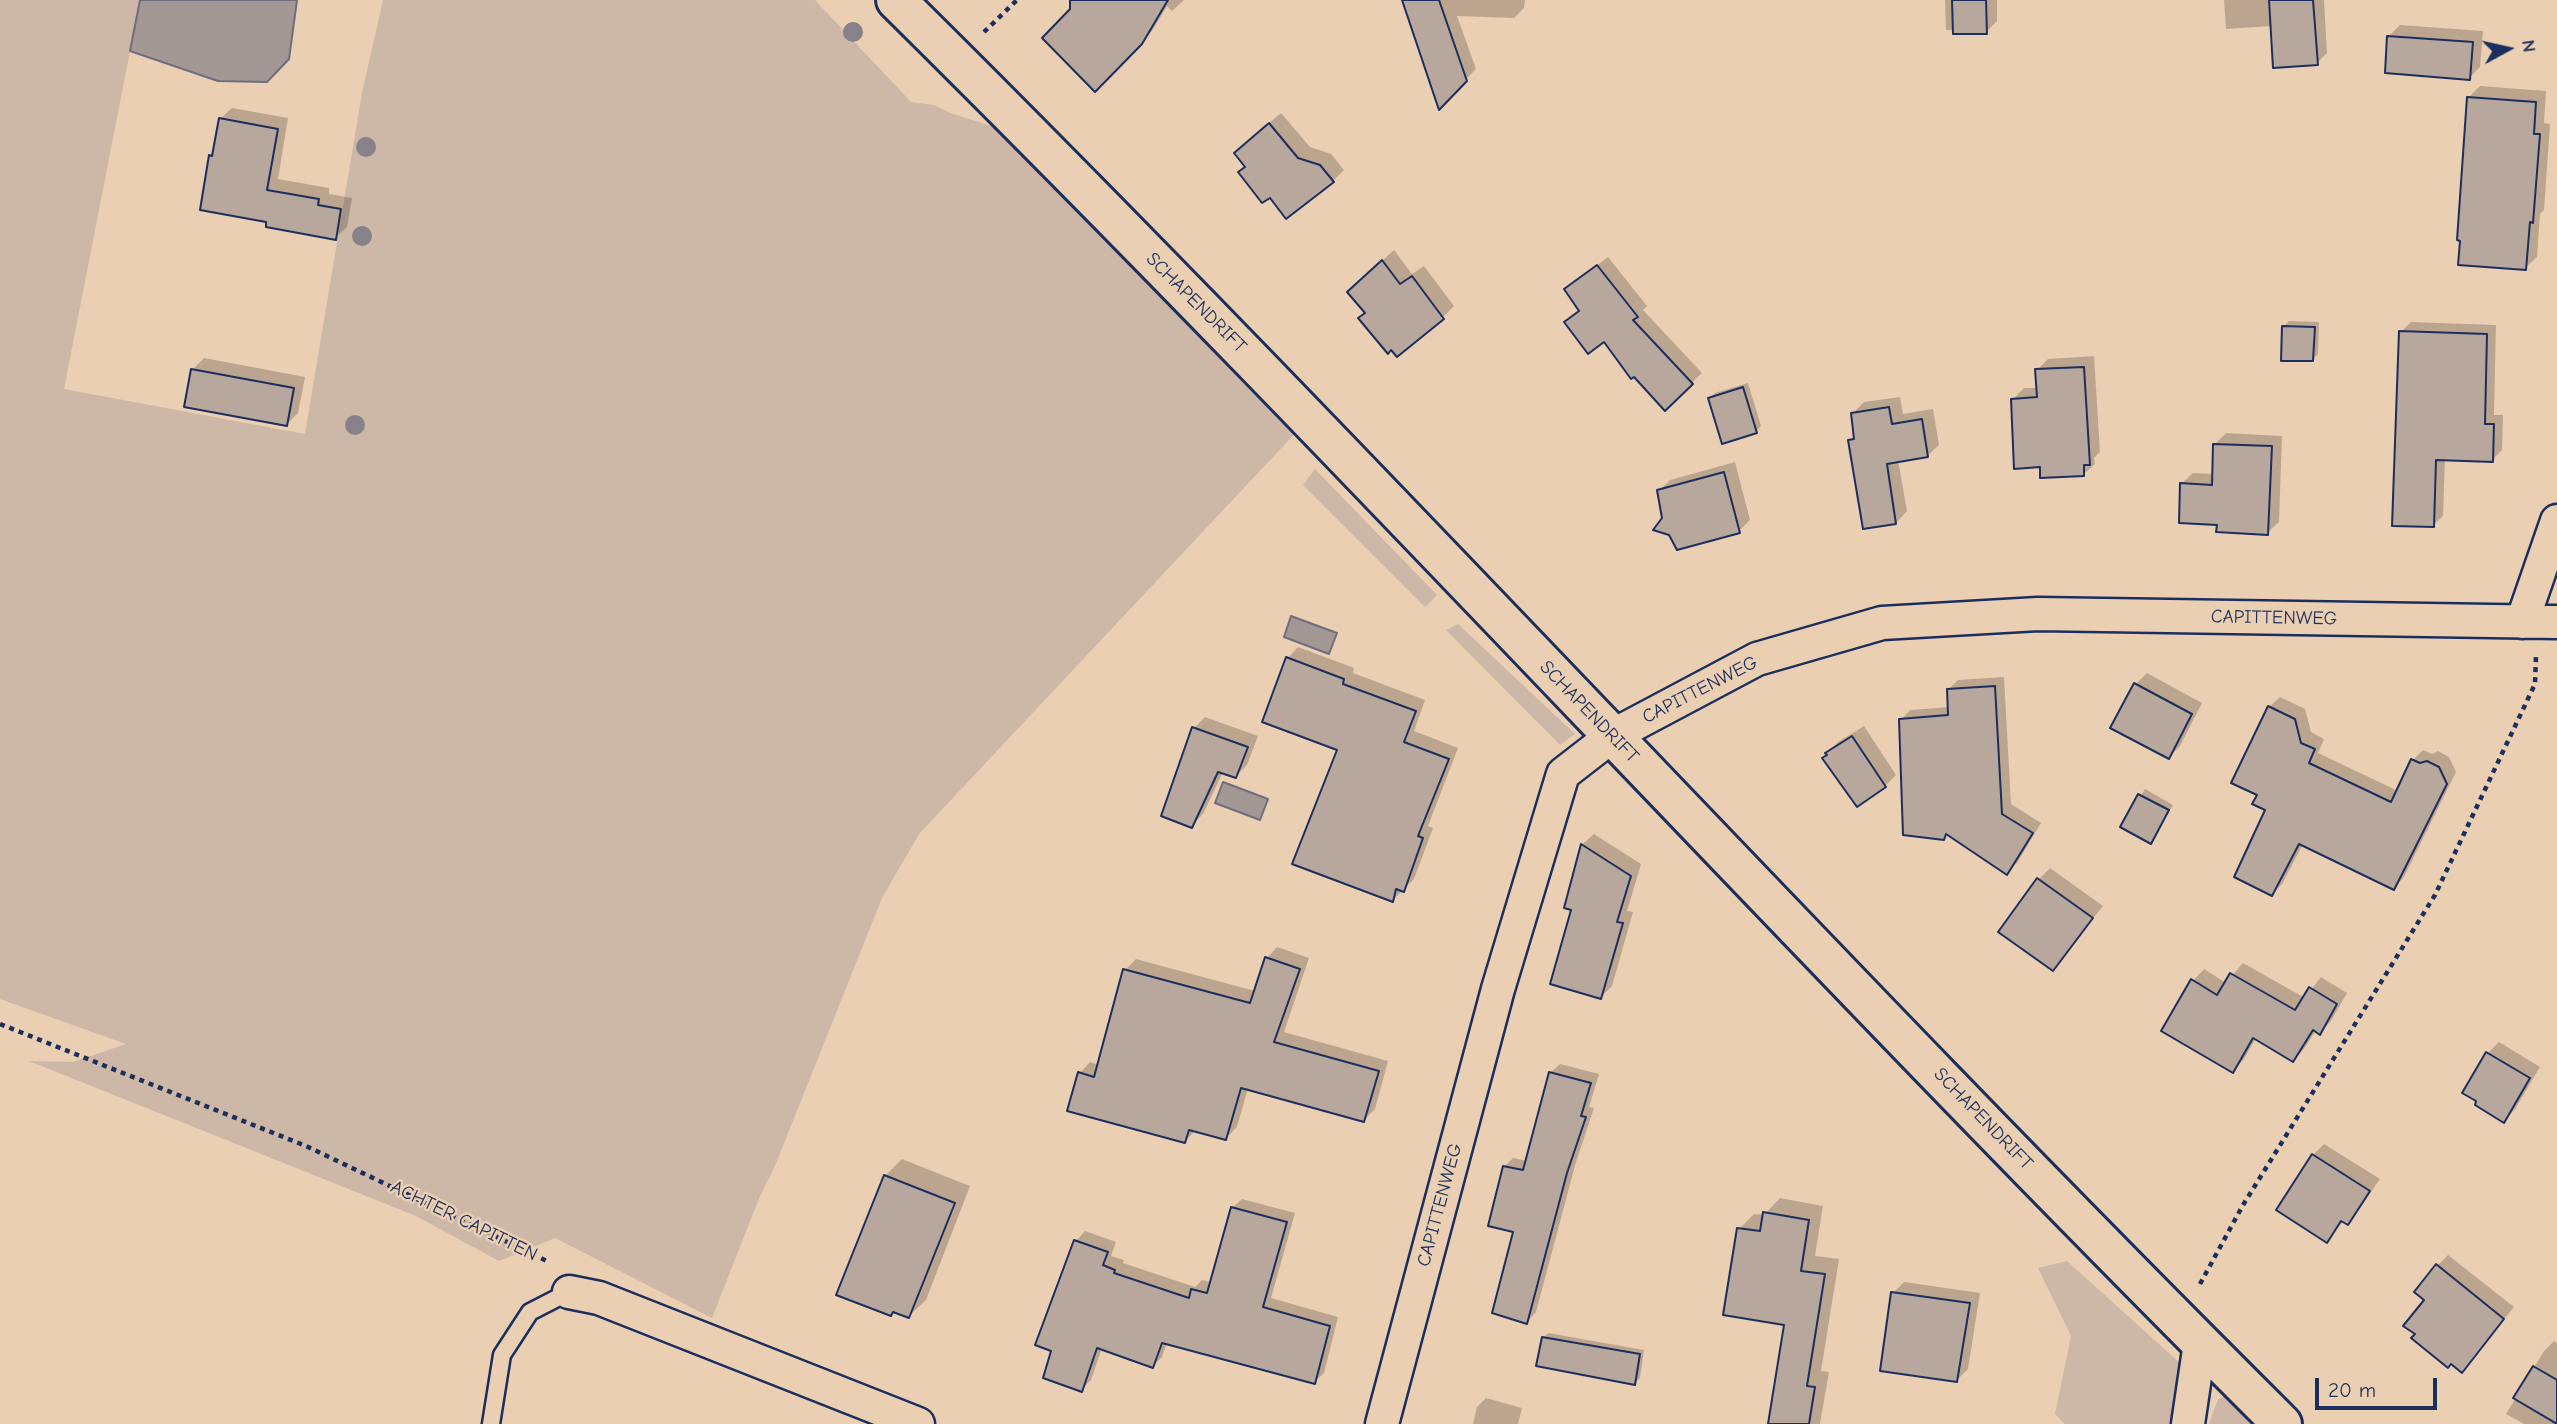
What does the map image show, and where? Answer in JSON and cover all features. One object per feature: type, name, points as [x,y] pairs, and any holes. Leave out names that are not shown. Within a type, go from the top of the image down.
[{"type":"street","name":"SCHAPENDRIFT","points":[[896,0],[1314,423],[1612,736],[2282,1424]]},
{"type":"street","points":[[2539,622],[2557,521]]},
{"type":"street","name":"CAPITTENWEG","points":[[1382,1424],[1498,989],[1563,774],[1612,736],[1757,659],[1882,623],[2038,614],[2539,622]]},
{"type":"street","points":[[569,1292],[599,1298],[918,1424]]},
{"type":"street","points":[[2188,1424],[2190,1332]]},
{"type":"lane","points":[[491,1424],[502,1355],[530,1312],[569,1292]]},
{"type":"path","points":[[2190,1332],[2243,1205],[2435,895],[2535,684],[2539,622]]},
{"type":"path","name":"ACHTER CAPITTEN","points":[[0,1024],[306,1146],[551,1263],[569,1292]]},
{"type":"shaded area","points":[[0,0],[140,0],[64,389],[305,434],[362,93],[383,0],[815,0],[911,102],[934,105],[995,127],[1302,426],[919,834],[882,898],[712,1318],[555,1238],[499,1261],[416,1216],[29,1061],[73,1062],[126,1044],[0,999]]},
{"type":"shaded area","points":[[140,0],[297,0],[289,59],[267,82],[218,81],[130,51]]},
{"type":"shaded area","points":[[1315,469],[1437,595],[1425,607],[1303,485]]},
{"type":"shaded area","points":[[1291,616],[1337,633],[1329,654],[1284,637]]},
{"type":"shaded area","points":[[1458,624],[1575,734],[1560,745],[1446,630]]},
{"type":"shaded area","points":[[1223,782],[1268,799],[1260,820],[1215,803]]},
{"type":"shaded area","points":[[2067,1261],[2181,1364],[2172,1424],[2065,1424],[2055,1414],[2071,1336],[2038,1268]]},
{"type":"shaded area","points":[[2230,1395],[2258,1424],[2209,1424],[2218,1399]]},
{"type":"building","points":[[1070,0],[1168,0],[1142,44],[1095,92],[1042,38],[1070,9]]},
{"type":"building","points":[[1402,0],[1439,0],[1467,81],[1439,110]]},
{"type":"building","points":[[1952,0],[1986,0],[1987,34],[1953,34]]},
{"type":"building","points":[[2269,0],[2313,0],[2318,65],[2273,68]]},
{"type":"building","points":[[2387,36],[2473,42],[2470,80],[2385,73]]},
{"type":"building","points":[[2467,97],[2536,102],[2534,134],[2540,134],[2533,223],[2530,222],[2526,270],[2458,265],[2460,241],[2457,240]]},
{"type":"building","points":[[219,118],[278,129],[267,190],[319,199],[318,205],[341,209],[336,240],[266,227],[266,222],[200,210],[209,155],[212,156]]},
{"type":"building","points":[[1269,123],[1298,158],[1320,165],[1334,182],[1286,219],[1270,198],[1262,203],[1238,172],[1245,167],[1234,153]]},
{"type":"building","points":[[1382,260],[1400,284],[1412,276],[1444,319],[1397,357],[1391,350],[1388,354],[1358,318],[1365,313],[1347,292]]},
{"type":"building","points":[[1597,265],[1638,317],[1633,320],[1693,384],[1665,411],[1634,377],[1631,379],[1604,342],[1588,354],[1564,322],[1579,311],[1564,289]]},
{"type":"building","points":[[2282,326],[2315,327],[2313,361],[2281,361]]},
{"type":"building","points":[[2399,331],[2487,334],[2485,424],[2494,424],[2493,462],[2436,460],[2434,527],[2392,526]]},
{"type":"building","points":[[2084,367],[2090,465],[2084,465],[2084,476],[2040,478],[2040,467],[2014,469],[2011,399],[2037,397],[2035,369]]},
{"type":"building","points":[[191,369],[294,388],[287,426],[184,407]]},
{"type":"building","points":[[1743,387],[1757,433],[1722,444],[1708,398]]},
{"type":"building","points":[[1889,407],[1892,424],[1922,419],[1928,457],[1887,464],[1896,524],[1863,529],[1848,440],[1854,439],[1851,413]]},
{"type":"building","points":[[2213,444],[2272,446],[2268,535],[2216,532],[2217,525],[2179,523],[2180,483],[2212,485]]},
{"type":"building","points":[[1724,472],[1740,533],[1677,550],[1669,535],[1653,530],[1662,518],[1657,490]]},
{"type":"building","points":[[1286,657],[1344,679],[1343,684],[1416,711],[1404,742],[1449,759],[1418,836],[1423,838],[1404,892],[1396,889],[1393,902],[1292,864],[1337,750],[1262,722]]},
{"type":"building","points":[[2134,683],[2192,714],[2169,759],[2110,728]]},
{"type":"building","points":[[1995,686],[2002,814],[2033,833],[2007,875],[1946,834],[1944,840],[1903,835],[1899,719],[1948,715],[1947,689]]},
{"type":"building","points":[[2268,706],[2295,719],[2301,743],[2315,749],[2309,763],[2391,802],[2411,759],[2420,763],[2427,761],[2439,767],[2447,784],[2394,890],[2299,844],[2272,896],[2234,877],[2265,810],[2252,804],[2257,795],[2231,783]]},
{"type":"building","points":[[1192,727],[1248,747],[1236,778],[1218,772],[1192,828],[1161,816]]},
{"type":"building","points":[[1852,736],[1886,787],[1857,807],[1822,758],[1827,755],[1825,753]]},
{"type":"building","points":[[2138,794],[2169,810],[2151,844],[2120,827]]},
{"type":"building","points":[[1581,844],[1631,876],[1617,922],[1623,923],[1601,999],[1550,984],[1571,910],[1564,908]]},
{"type":"building","points":[[2037,878],[2093,918],[2053,971],[1998,932]]},
{"type":"building","points":[[1265,957],[1300,969],[1274,1042],[1379,1071],[1364,1122],[1241,1088],[1226,1140],[1189,1130],[1185,1143],[1067,1111],[1078,1072],[1094,1077],[1123,969],[1250,1003]]},
{"type":"building","points":[[2230,973],[2295,1010],[2309,987],[2337,1004],[2320,1035],[2313,1030],[2293,1062],[2253,1038],[2233,1073],[2161,1031],[2191,979],[2217,995]]},
{"type":"building","points":[[2486,1052],[2530,1078],[2504,1123],[2475,1105],[2476,1101],[2462,1093]]},
{"type":"building","points":[[1549,1072],[1591,1083],[1581,1116],[1586,1117],[1567,1173],[1527,1324],[1492,1313],[1513,1232],[1488,1226],[1503,1166],[1523,1170]]},
{"type":"building","points":[[2312,1154],[2370,1191],[2348,1225],[2341,1221],[2327,1243],[2276,1210]]},
{"type":"building","points":[[884,1175],[955,1203],[909,1318],[893,1312],[891,1316],[836,1295]]},
{"type":"building","points":[[1231,1207],[1287,1222],[1263,1307],[1330,1326],[1315,1384],[1162,1343],[1153,1368],[1097,1348],[1082,1392],[1043,1378],[1051,1351],[1035,1345],[1074,1240],[1108,1252],[1103,1265],[1115,1270],[1114,1273],[1189,1298],[1191,1289],[1207,1293]]},
{"type":"building","points":[[1763,1212],[1809,1220],[1801,1271],[1825,1274],[1807,1386],[1815,1387],[1809,1424],[1768,1424],[1784,1325],[1723,1315],[1737,1228],[1760,1231]]},
{"type":"building","points":[[2436,1264],[2504,1319],[2462,1373],[2451,1364],[2448,1368],[2411,1338],[2415,1334],[2403,1326],[2424,1300],[2414,1292]]},
{"type":"building","points":[[1891,1292],[1970,1303],[1957,1382],[1880,1371]]},
{"type":"building","points":[[1542,1337],[1640,1354],[1635,1385],[1536,1366]]},
{"type":"building","points":[[2533,1366],[2557,1380],[2557,1424],[2513,1398]]}]
